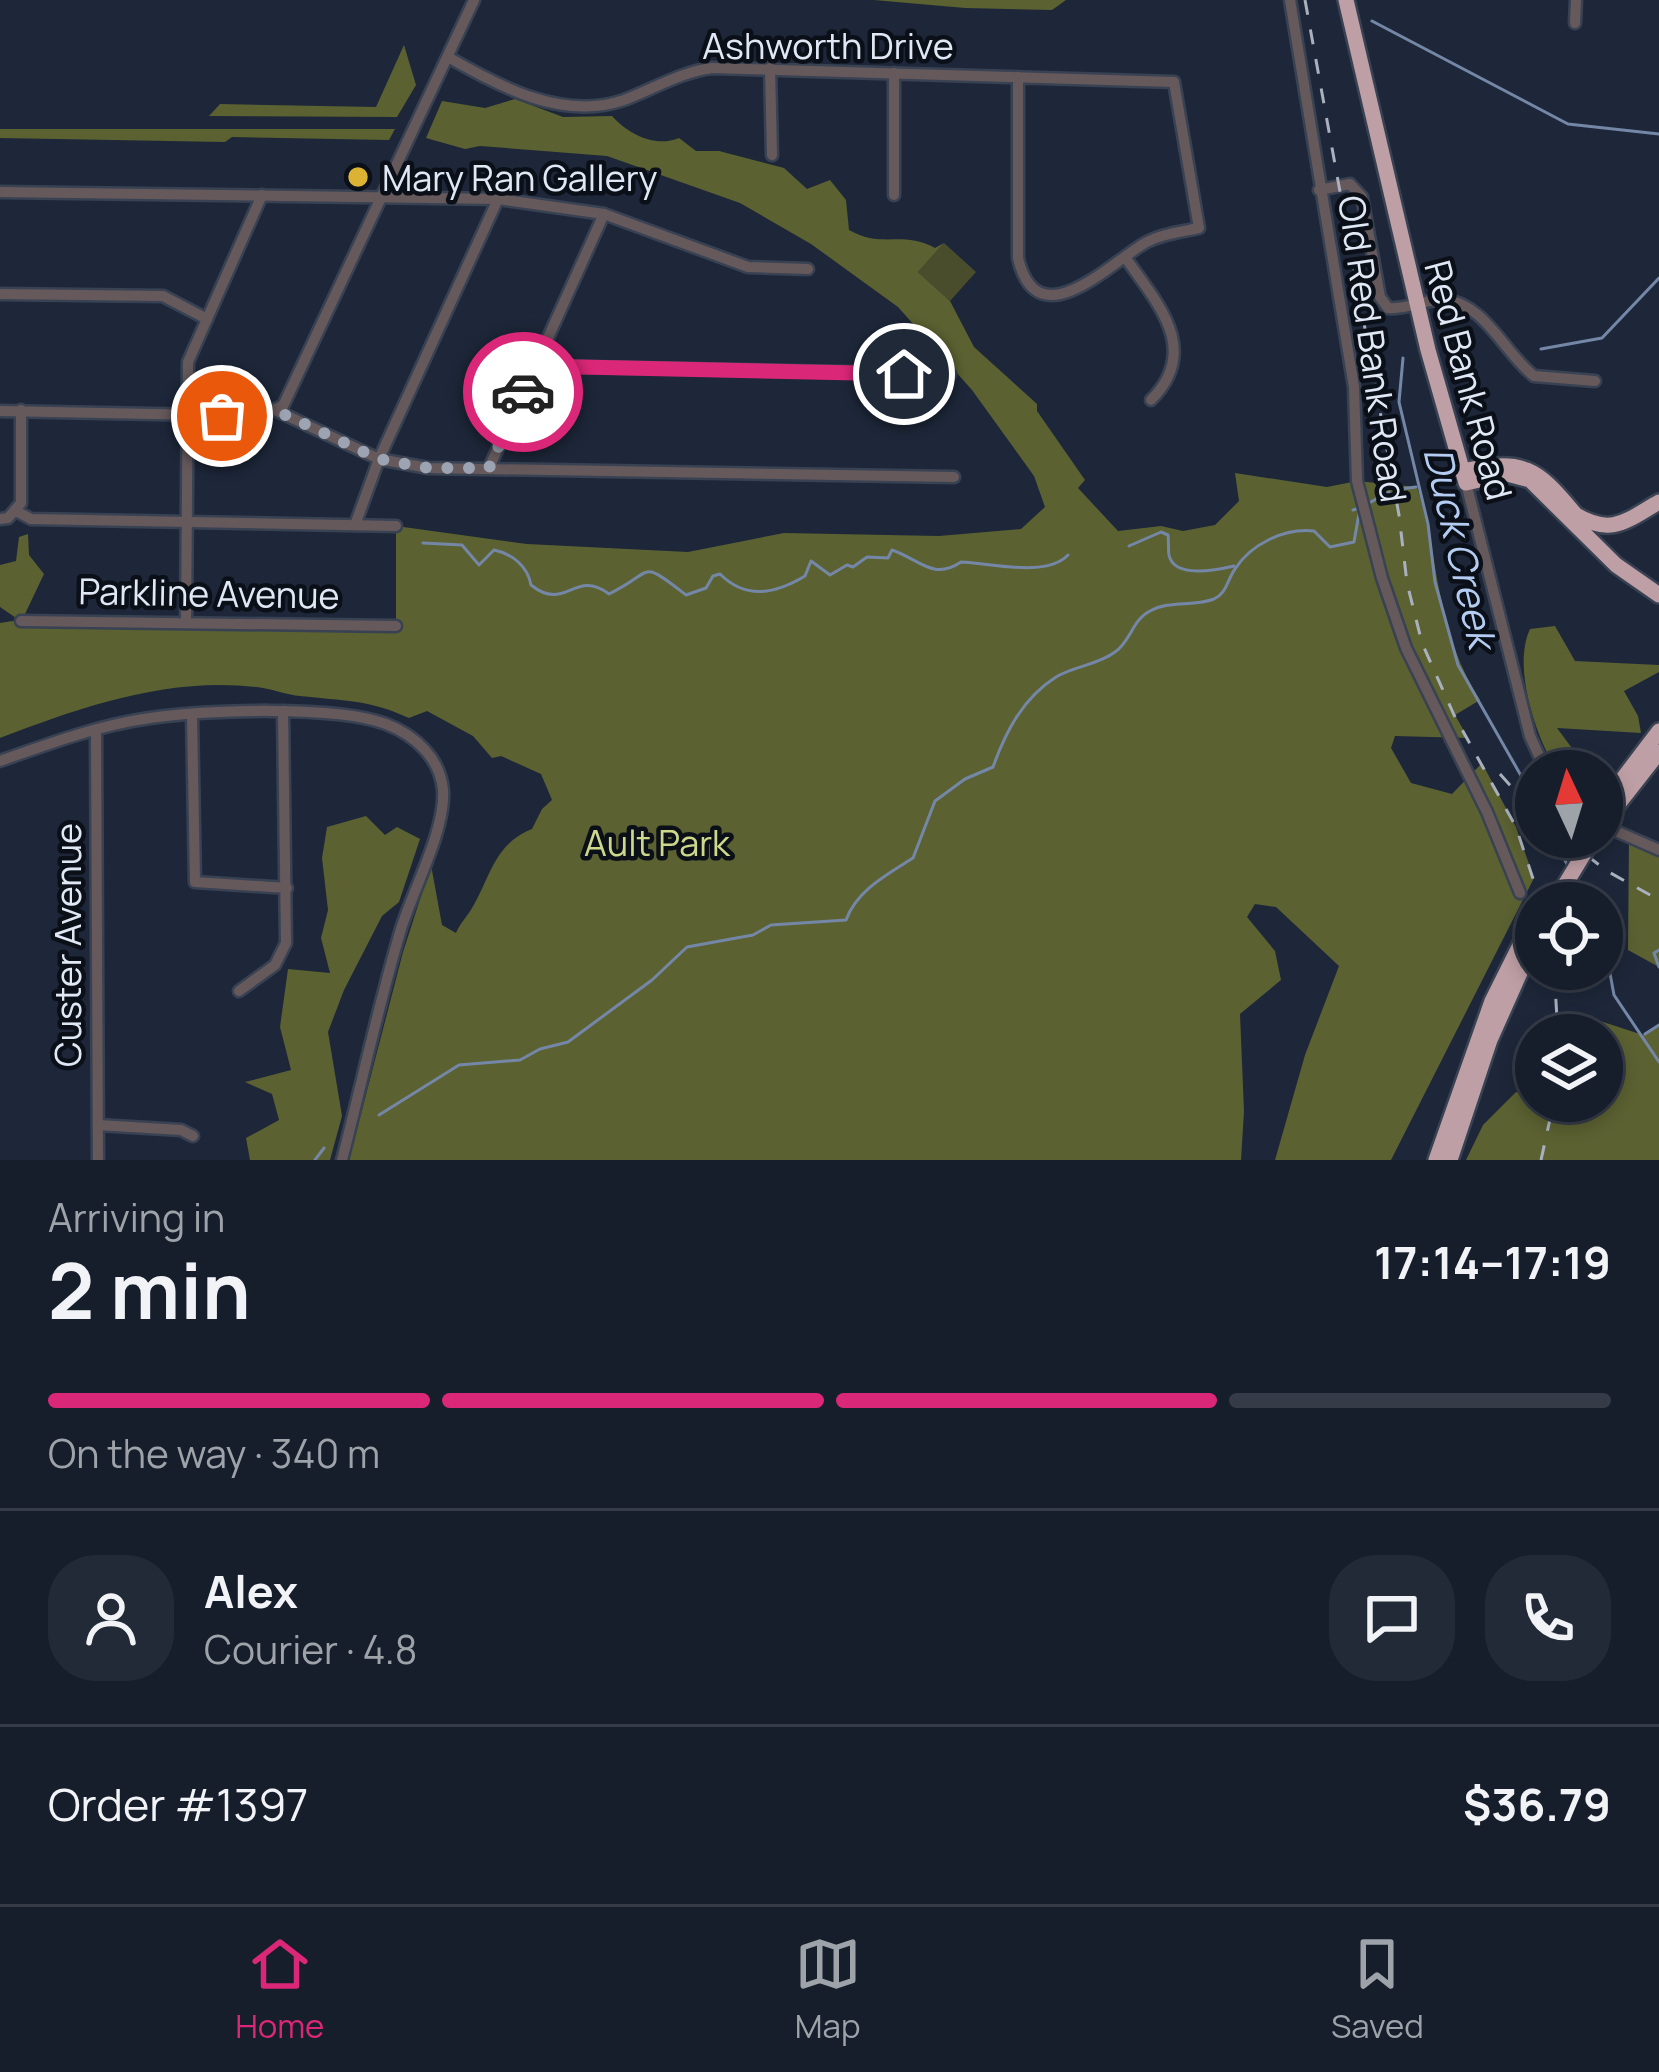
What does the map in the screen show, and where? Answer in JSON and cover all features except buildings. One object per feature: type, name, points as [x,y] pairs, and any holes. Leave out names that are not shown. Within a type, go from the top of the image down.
[{"type":"highway","name":"Red Bank Road","points":[[1346,0],[1417,303],[1464,477]]},
{"type":"highway","points":[[1464,477],[1503,464],[1526,466],[1543,478],[1600,545]]},
{"type":"highway","points":[[1464,477],[1507,474],[1530,480],[1600,545],[1659,590]]},
{"type":"highway","points":[[1576,515],[1598,527],[1611,527],[1659,506]]},
{"type":"highway","points":[[1600,545],[1659,506]]},
{"type":"highway","points":[[1623,782],[1659,731]]},
{"type":"highway","points":[[1623,788],[1659,752]]},
{"type":"highway","points":[[1436,1160],[1492,1000],[1515,959]]},
{"type":"highway","points":[[1450,1160],[1515,975]]},
{"type":"street","points":[[0,411],[258,416],[277,411],[288,399],[474,0]]},
{"type":"street","name":"Old Red Bank Road","points":[[1290,0],[1354,388],[1361,496],[1399,632],[1516,882]]},
{"type":"street","points":[[1575,23],[1576,0]]},
{"type":"street","name":"Ashworth Drive","points":[[448,57],[535,98],[578,107],[620,101],[702,69],[1174,82],[1199,228],[1160,237],[1125,257]]},
{"type":"street","points":[[770,68],[772,155]]},
{"type":"street","points":[[894,73],[894,195]]},
{"type":"street","points":[[1018,77],[1018,258],[1022,272],[1042,291],[1066,295],[1125,257],[1162,310],[1173,341],[1169,373],[1150,400]]},
{"type":"street","points":[[1319,190],[1344,184],[1358,189],[1382,302],[1394,309],[1440,300],[1462,305],[1534,376],[1595,381]]},
{"type":"street","points":[[0,192],[498,199],[604,214],[731,262],[766,269],[808,269]]},
{"type":"street","points":[[186,623],[188,362],[262,195]]},
{"type":"street","points":[[355,525],[379,459],[498,199]]},
{"type":"street","points":[[489,468],[604,214]]},
{"type":"street","points":[[0,294],[163,296],[207,319]]},
{"type":"street","points":[[534,366],[950,374]]},
{"type":"street","points":[[8,516],[21,503],[21,410]]},
{"type":"street","points":[[277,411],[379,459],[428,468],[954,477]]},
{"type":"street","name":"Red Bank Road","points":[[1464,477],[1536,750]]},
{"type":"street","points":[[8,516],[396,526]]},
{"type":"street","name":"Parkline Avenue","points":[[21,621],[396,626]]},
{"type":"street","points":[[238,991],[275,965],[284,951],[284,711]]},
{"type":"street","points":[[0,760],[149,718],[284,711],[390,725],[434,761],[443,789],[440,818],[386,980],[342,1160]]},
{"type":"street","points":[[192,714],[195,882],[287,888]]},
{"type":"street","name":"Custer Avenue","points":[[96,730],[98,1160]]},
{"type":"street","points":[[1623,834],[1659,850]]},
{"type":"street","points":[[98,1125],[182,1130],[193,1136]]},
{"type":"green space","points":[[874,0],[1066,0],[1052,10]]},
{"type":"green space","points":[[404,45],[416,85],[397,117],[209,116],[220,104],[376,107]]},
{"type":"green space","name":"Ault Park","points":[[515,99],[563,117],[612,116],[642,138],[679,138],[696,151],[719,151],[784,168],[807,189],[830,180],[846,200],[849,230],[935,248],[944,243],[918,272],[950,301],[974,347],[1037,404],[1037,411],[1085,480],[1078,488],[1118,531],[1161,526],[1183,531],[1215,525],[1239,501],[1235,473],[1327,487],[1357,481],[1417,487],[1446,621],[1480,700],[1455,715],[1468,738],[1395,736],[1391,748],[1411,783],[1452,794],[1482,763],[1515,825],[1515,858],[1527,858],[1534,878],[1515,882],[1515,915],[1391,1160],[1275,1160],[1305,1055],[1339,966],[1276,907],[1255,904],[1247,917],[1275,951],[1281,980],[1240,1014],[1241,1160],[349,1160],[403,952],[431,865],[442,925],[456,933],[501,852],[532,829],[552,800],[541,774],[501,756],[492,758],[473,736],[427,711],[409,718],[368,704],[229,685],[129,696],[0,738],[0,623],[19,620],[0,607],[0,565],[16,561],[19,537],[28,534],[29,555],[44,574],[25,614],[28,621],[396,625],[396,526],[527,544],[688,552],[784,533],[939,536],[1021,529],[1045,507],[1034,476],[972,390],[898,307],[811,244],[740,203],[607,156],[480,146],[465,149],[426,138],[442,101],[485,108]]},
{"type":"green space","points":[[0,129],[395,129],[389,140],[232,137],[225,142],[0,138]]},
{"type":"green space","points":[[944,243],[976,272],[950,301],[918,272]]},
{"type":"green space","points":[[1555,626],[1575,661],[1659,665],[1659,672],[1624,691],[1641,733],[1557,728],[1573,750],[1546,750],[1525,682],[1530,629]]},
{"type":"green space","points":[[366,816],[385,835],[397,827],[420,839],[399,902],[382,916],[328,1032],[342,1116],[330,1160],[250,1160],[246,1138],[279,1120],[272,1094],[245,1082],[291,1070],[280,1027],[288,969],[330,973],[321,938],[328,910],[322,858],[327,827]]},
{"type":"green space","points":[[1629,839],[1659,850],[1659,967],[1628,950]]},
{"type":"green space","points":[[1659,1026],[1659,1160],[1466,1160],[1483,1125],[1515,1093],[1515,1122],[1623,1122],[1623,1028],[1643,1035]]},
{"type":"waterway","points":[[1372,21],[1568,124],[1659,134]]},
{"type":"waterway","points":[[1541,349],[1602,338],[1659,278]]},
{"type":"waterway","name":"Duck Creek","points":[[1403,358],[1399,402],[1428,524],[1435,582],[1458,665],[1515,765]]},
{"type":"waterway","points":[[1400,489],[1416,487]]},
{"type":"waterway","points":[[1369,503],[1389,492]]},
{"type":"waterway","points":[[379,1115],[459,1065],[520,1060],[568,1042],[652,980],[687,947],[753,935],[771,925],[846,920],[865,891],[913,858],[935,801],[965,779],[993,767],[1017,716],[1044,685],[1115,652],[1150,611],[1218,596],[1242,560],[1269,540],[1314,531],[1330,547],[1354,542],[1360,508],[1353,510]]},
{"type":"waterway","points":[[1129,546],[1161,532],[1168,535],[1169,555],[1179,567],[1197,571],[1234,566]]},
{"type":"waterway","points":[[423,543],[462,545],[479,565],[494,550],[501,552],[523,567],[531,585],[553,595],[587,586],[609,594],[647,572],[686,595],[706,588],[720,574],[740,588],[761,592],[805,576],[811,561],[830,575],[867,557],[888,558],[892,550],[934,569],[961,562],[1032,568],[1068,555]]},
{"type":"waterway","name":"Duck Creek","points":[[1564,858],[1569,868]]},
{"type":"waterway","points":[[1659,950],[1654,953],[1659,967]]},
{"type":"waterway","name":"Duck Creek","points":[[1613,990],[1659,1062]]},
{"type":"waterway","points":[[1645,1034],[1659,1025]]},
{"type":"waterway","points":[[315,1160],[324,1148]]},
{"type":"railway","points":[[1305,0],[1399,515],[1407,583],[1422,643],[1454,715],[1516,827],[1534,882]]},
{"type":"railway","points":[[1500,774],[1515,791]]},
{"type":"railway","points":[[1590,858],[1659,900]]},
{"type":"railway","points":[[1555,990],[1557,1014]]},
{"type":"railway","points":[[1541,1160],[1549,1122]]},
{"type":"way so far","points":[[222,416],[277,411],[379,459],[428,468],[489,468],[523,392]]},
{"type":"place","name":"Mary Ran Gallery","points":[[358,177]]},
{"type":"route","points":[[523,392],[534,366],[904,374]]}]
